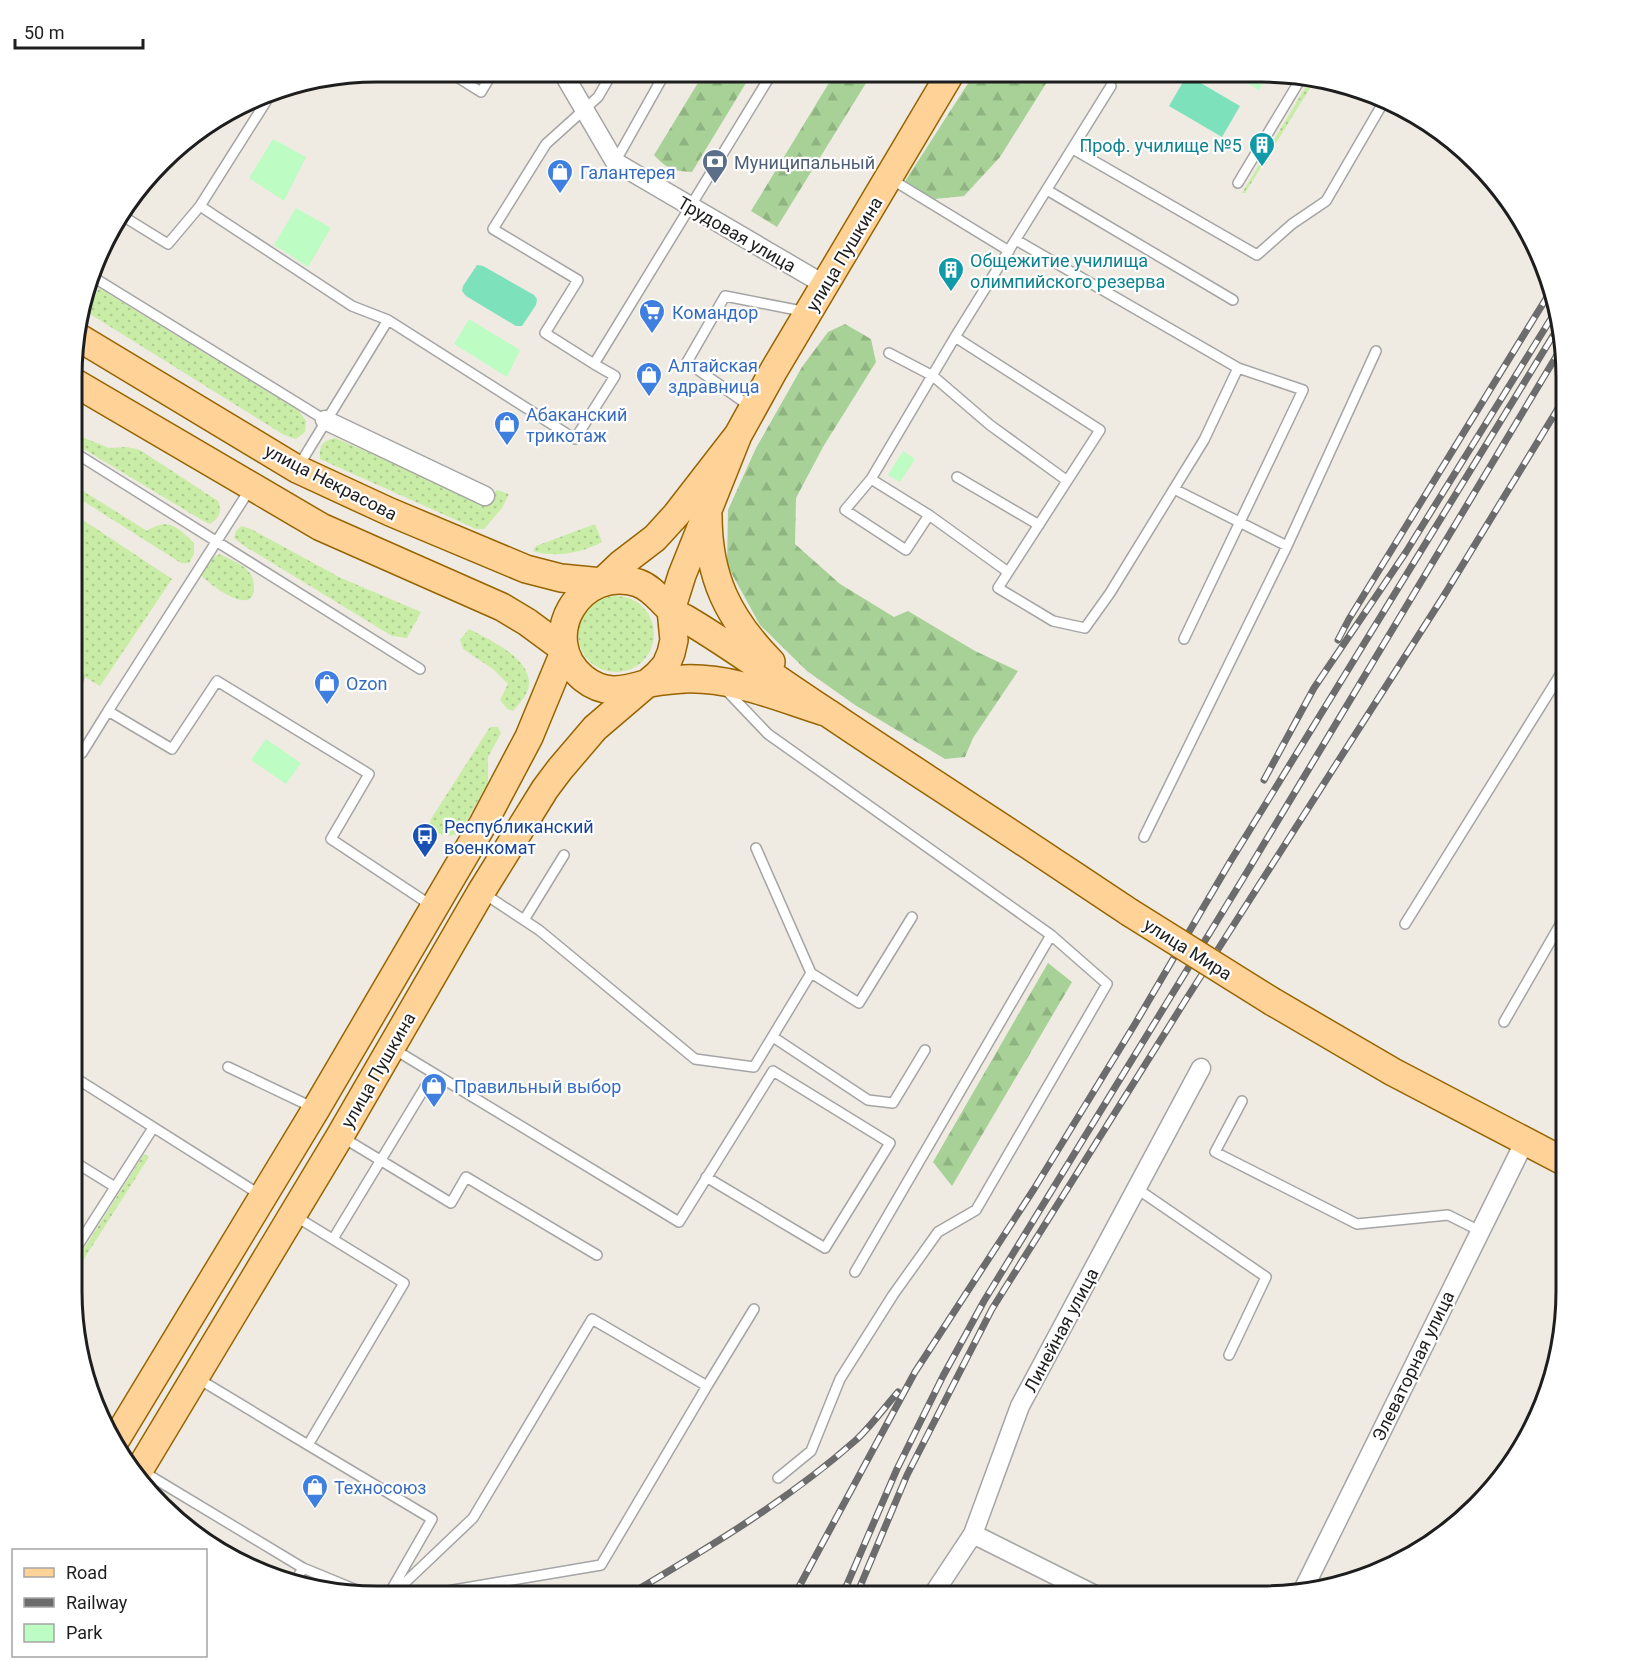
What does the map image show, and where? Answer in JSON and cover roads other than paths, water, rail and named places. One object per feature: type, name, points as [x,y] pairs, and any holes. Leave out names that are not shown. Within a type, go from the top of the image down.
[{"type":"main road","name":"улица Пушкина","points":[[738,435],[889,178],[937,82]]},
{"type":"main road","name":"улица Некрасова","points":[[85,341],[297,469],[400,517],[526,569],[561,578],[602,582]]},
{"type":"main road","points":[[82,387],[321,527],[502,607],[565,650]]},
{"type":"main road","points":[[646,684],[666,665],[671,653],[674,640],[671,610],[708,507],[738,435]]},
{"type":"main road","points":[[738,435],[676,515],[655,538],[602,582],[587,590],[575,602],[567,616],[563,633],[565,650],[572,666],[584,678],[598,687],[614,691],[684,679],[717,681],[736,684],[825,712]]},
{"type":"main road","points":[[708,507],[708,537],[713,568],[720,591],[730,610],[758,649],[825,712]]},
{"type":"main road","points":[[602,582],[616,580],[642,585],[654,592],[671,610],[759,665],[825,712]]},
{"type":"main road","name":"улица Пушкина","points":[[119,1434],[264,1197],[513,770],[565,650]]},
{"type":"main road","name":"улица Пушкина","points":[[140,1467],[340,1136],[481,892],[560,769],[595,729],[646,684]]},
{"type":"main road","name":"улица Мира","points":[[825,712],[1129,912],[1273,1002],[1393,1072],[1556,1157]]},
{"type":"street","name":"Трудовая улица","points":[[569,82],[615,162],[825,285]]},
{"type":"street","points":[[325,420],[485,496]]},
{"type":"street","name":"Линейная улица","points":[[939,1586],[973,1534],[1020,1407],[1201,1068]]},
{"type":"street","name":"Элеваторная улица","points":[[1307,1583],[1525,1141]]},
{"type":"street","points":[[973,1534],[1077,1586]]},
{"type":"lane","points":[[465,82],[481,92],[487,82]]},
{"type":"lane","points":[[200,206],[352,306],[388,320],[575,439],[615,376],[545,333],[578,280],[493,229],[546,144],[598,97],[607,82]]},
{"type":"lane","points":[[615,162],[659,82]]},
{"type":"lane","points":[[594,364],[766,82]]},
{"type":"lane","points":[[1238,183],[1297,85]]},
{"type":"lane","points":[[929,515],[906,550],[845,510],[872,479],[955,337],[1111,86]]},
{"type":"lane","points":[[128,219],[168,244],[200,206],[264,105]]},
{"type":"lane","points":[[1073,149],[1257,255],[1292,224],[1326,201],[1380,108]]},
{"type":"lane","points":[[889,178],[1009,251]]},
{"type":"lane","points":[[1047,190],[1233,300]]},
{"type":"lane","points":[[1016,240],[1238,368],[1303,390],[1184,639]]},
{"type":"lane","points":[[99,280],[325,420]]},
{"type":"lane","points":[[753,408],[687,362],[725,296],[809,312]]},
{"type":"lane","points":[[297,469],[388,320]]},
{"type":"lane","points":[[955,337],[1100,430],[998,588],[1053,621],[1085,628],[1110,592],[1204,440],[1238,368]]},
{"type":"lane","points":[[1144,837],[1287,546],[1376,351]]},
{"type":"lane","points":[[889,353],[933,376],[990,425],[1066,480]]},
{"type":"lane","points":[[82,457],[420,669]]},
{"type":"lane","points":[[957,477],[1039,525]]},
{"type":"lane","points":[[872,479],[929,515],[1008,572]]},
{"type":"lane","points":[[82,753],[251,487]]},
{"type":"lane","points":[[1174,489],[1287,546]]},
{"type":"lane","points":[[108,711],[172,749],[217,681],[369,774],[331,839],[434,908]]},
{"type":"lane","points":[[717,681],[768,734],[1051,935],[1107,984],[976,1210],[938,1232],[893,1295],[840,1379],[810,1451],[778,1478]]},
{"type":"lane","points":[[1405,924],[1556,681]]},
{"type":"lane","points":[[756,848],[811,973],[859,1003],[912,917]]},
{"type":"lane","points":[[524,920],[564,855]]},
{"type":"lane","points":[[481,892],[539,930],[695,1059],[754,1067],[811,973]]},
{"type":"lane","points":[[1504,1022],[1556,932]]},
{"type":"lane","points":[[855,1272],[1051,935]]},
{"type":"lane","points":[[773,1037],[868,1100],[893,1103],[925,1050]]},
{"type":"lane","points":[[390,1047],[678,1222],[706,1177],[773,1071],[890,1143],[825,1248],[706,1177]]},
{"type":"lane","points":[[228,1066],[316,1109]]},
{"type":"lane","points":[[333,1239],[433,1074]]},
{"type":"lane","points":[[82,1082],[264,1197]]},
{"type":"lane","points":[[1242,1101],[1215,1152],[1357,1224],[1448,1215],[1479,1231]]},
{"type":"lane","points":[[82,1239],[153,1128]]},
{"type":"lane","points":[[340,1136],[451,1203],[466,1177],[597,1256]]},
{"type":"lane","points":[[82,1167],[115,1187]]},
{"type":"lane","points":[[1136,1188],[1266,1277],[1229,1355]]},
{"type":"lane","points":[[293,1214],[404,1283],[308,1445]]},
{"type":"lane","points":[[477,1586],[601,1565],[754,1309]]},
{"type":"lane","points":[[400,1586],[473,1518],[592,1319],[706,1386]]},
{"type":"lane","points":[[196,1378],[432,1519],[395,1586]]},
{"type":"lane","points":[[152,1482],[303,1568],[343,1584]]},
{"type":"lane","points":[[299,1575],[303,1568]]},
{"type":"railway","points":[[1338,640],[1545,301]]},
{"type":"railway","points":[[1264,780],[1314,688],[1406,552],[1550,320]]},
{"type":"railway","points":[[799,1586],[915,1372],[1034,1189],[1135,1024],[1230,862],[1553,336]]},
{"type":"railway","points":[[846,1586],[897,1469],[943,1376],[984,1301],[1244,877],[1555,358]]},
{"type":"railway","points":[[860,1586],[907,1475],[992,1309],[1443,597],[1556,412]]},
{"type":"railway","points":[[643,1586],[716,1542],[802,1484],[856,1440],[898,1392]]},
{"type":"place","name":"Проф. училище №5","points":[[1262,168]]},
{"type":"place","name":"Муниципальный","points":[[715,185]]},
{"type":"place","name":"Галантерея","points":[[560,195]]},
{"type":"place","name":"Общежитие училища олимпийского резерва","points":[[951,293]]},
{"type":"place","name":"Командор","points":[[652,335]]},
{"type":"place","name":"Алтайская здравница","points":[[649,398]]},
{"type":"place","name":"Абаканский трикотаж","points":[[507,447]]},
{"type":"place","name":"Ozon","points":[[327,706]]},
{"type":"place","name":"Республиканский военкомат","points":[[425,859]]},
{"type":"place","name":"Правильный выбор","points":[[434,1109]]},
{"type":"place","name":"Техносоюз","points":[[315,1510]]}]
